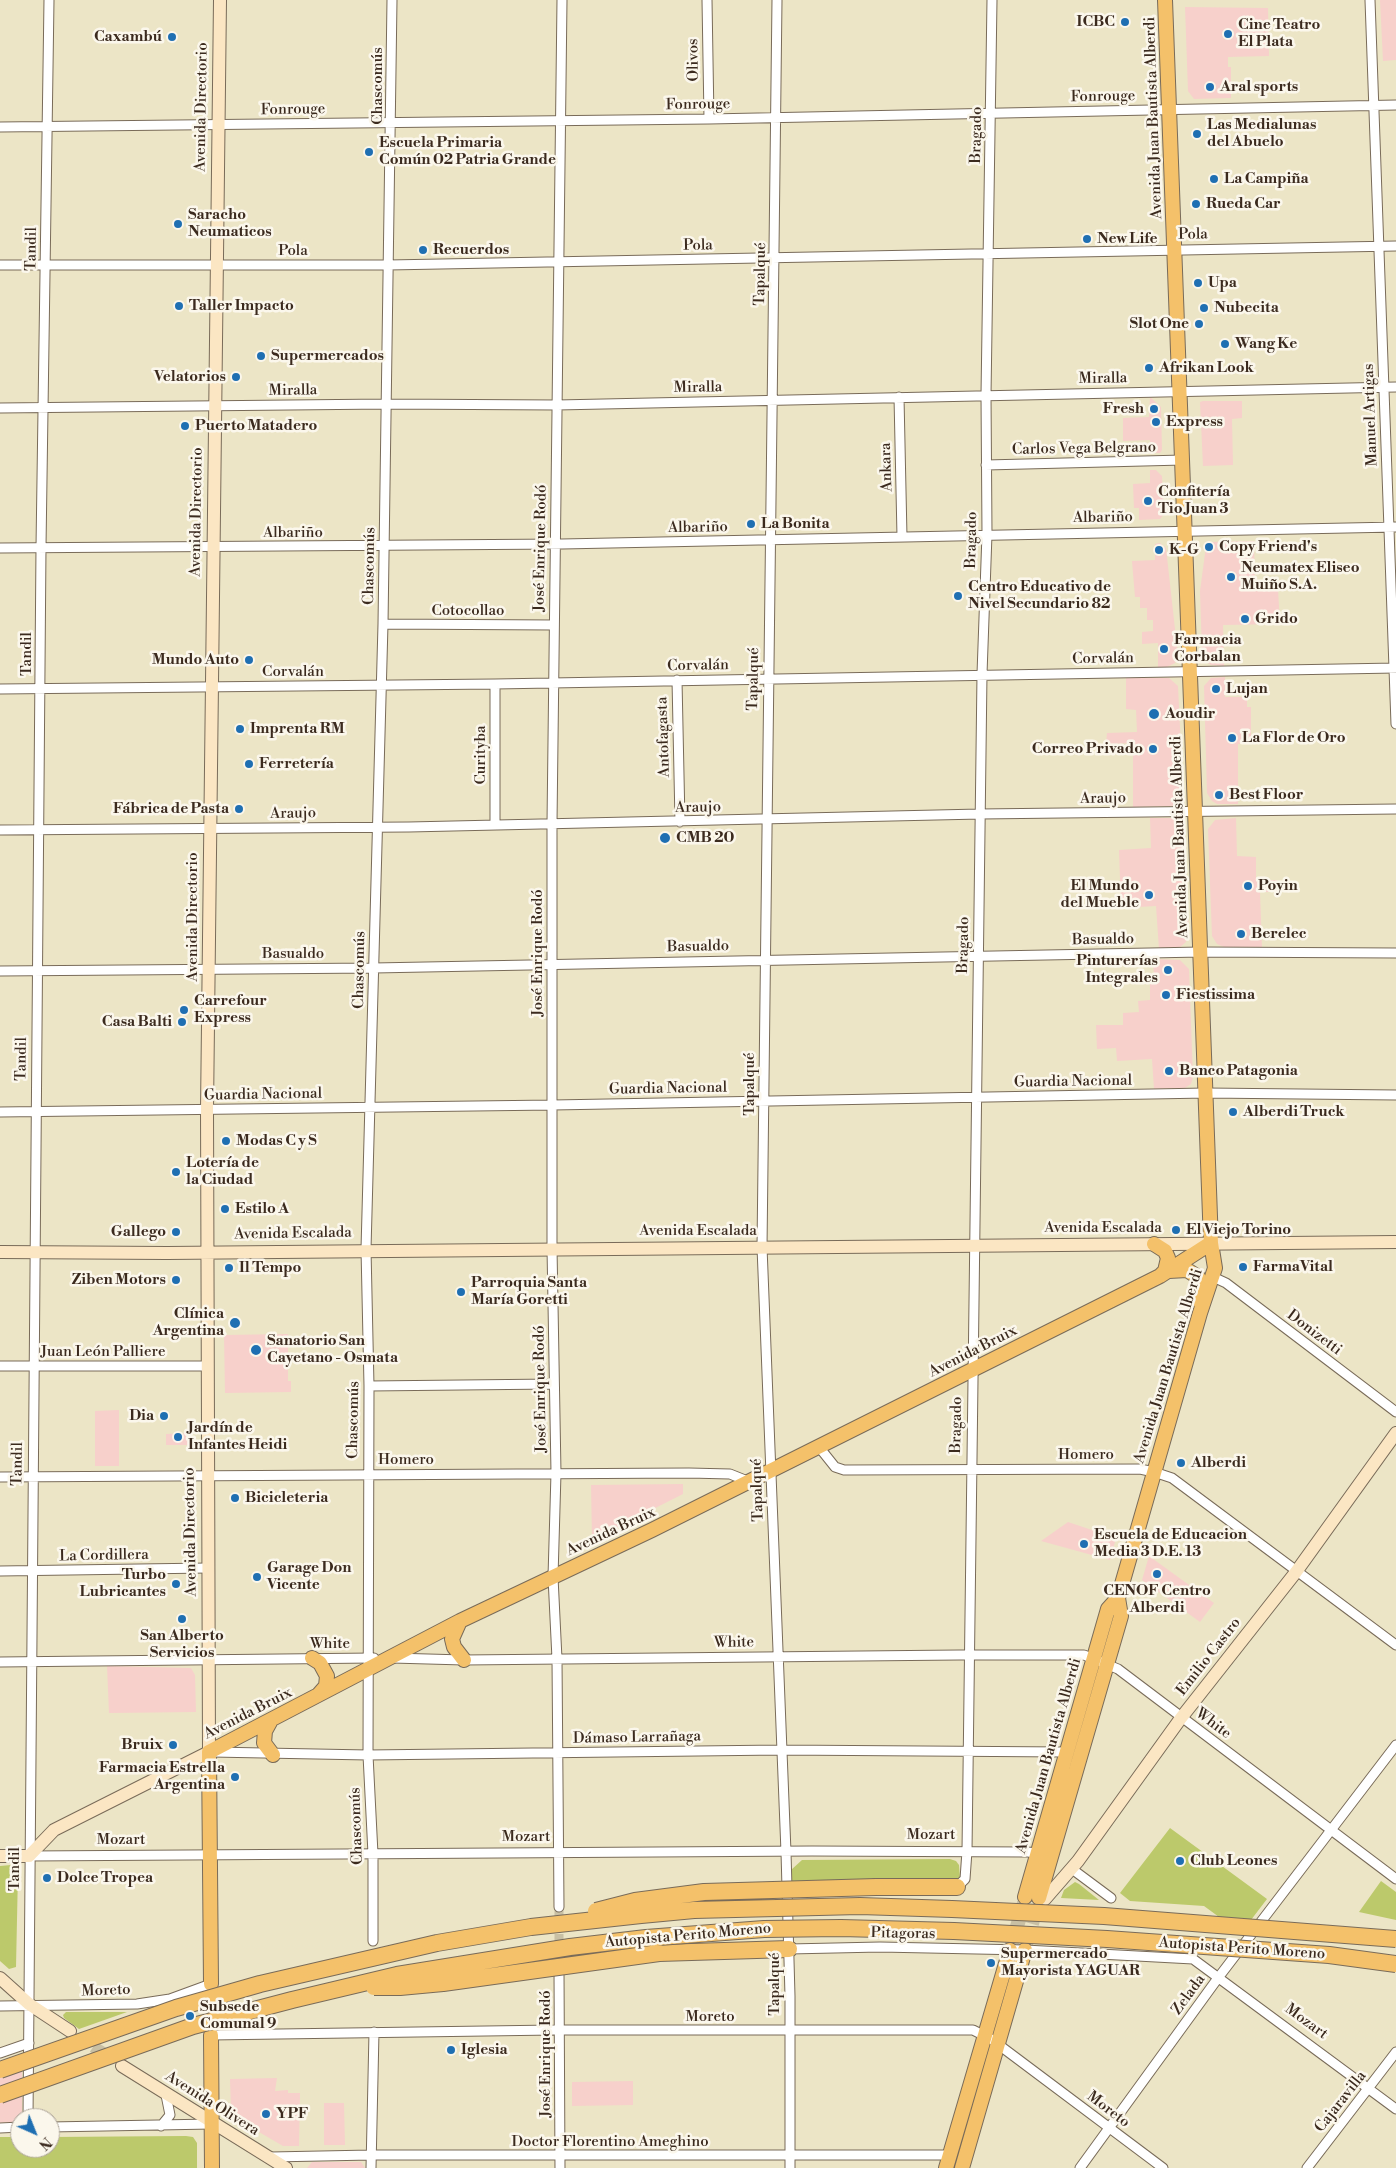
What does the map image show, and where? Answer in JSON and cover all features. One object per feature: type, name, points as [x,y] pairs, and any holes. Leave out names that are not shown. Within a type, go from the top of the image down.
[{"type":"highway","points":[[531,1927],[635,1901],[676,1894],[799,1888],[957,1887]]},
{"type":"highway","name":"Autopista Perito Moreno","points":[[0,2070],[176,2008],[260,1984],[406,1949],[531,1927],[694,1910],[860,1906],[1104,1916],[1396,1939]]},
{"type":"highway","name":"Autopista Perito Moreno","points":[[0,2095],[193,2026],[397,1975],[570,1946],[764,1929],[907,1930],[1107,1939],[1328,1955],[1396,1964]]},
{"type":"highway","points":[[352,1986],[400,1987],[443,1983],[659,1953],[789,1949]]},
{"type":"main road","name":"Avenida Juan Bautista Alberdi","points":[[1036,1898],[1066,1752],[1108,1610],[1118,1598],[1200,1314],[1213,1278],[1215,1258],[1211,1243],[1166,0]]},
{"type":"main road","name":"Avenida Bruix","points":[[209,1752],[270,1722],[369,1663],[388,1658],[460,1621],[771,1472],[1165,1273],[1211,1243]]},
{"type":"main road","points":[[1154,1244],[1165,1251],[1168,1258],[1165,1273],[1187,1270],[1198,1277],[1201,1288],[1200,1314]]},
{"type":"main road","name":"Avenida Juan Bautista Alberdi","points":[[1045,1855],[1121,1616],[1118,1598]]},
{"type":"main road","points":[[460,1621],[452,1639],[454,1647],[464,1660]]},
{"type":"main road","points":[[312,1658],[320,1663],[327,1676],[326,1686],[314,1697]]},
{"type":"main road","points":[[270,1722],[265,1731],[264,1742],[273,1755]]},
{"type":"main road","name":"Avenida Directorio","points":[[209,1752],[211,1984]]},
{"type":"main road","points":[[948,2162],[986,2036],[1018,1950]]},
{"type":"main road","points":[[962,2168],[998,2044],[1018,1950]]},
{"type":"main road","points":[[211,2035],[212,2168]]},
{"type":"street","name":"Tandil","points":[[28,2108],[35,1112],[41,690],[41,547],[49,126],[49,0]]},
{"type":"street","name":"Avenida Directorio","points":[[209,1752],[206,1366],[207,1109],[220,0]]},
{"type":"street","name":"Chascomús","points":[[373,1941],[373,1854],[368,1754],[367,1474],[369,1386],[366,1249],[383,624],[392,123],[392,0]]},
{"type":"street","name":"José Enrique Rodó","points":[[559,1907],[556,1659],[553,1577],[556,1473],[552,1248],[552,823],[562,0]]},
{"type":"street","name":"Olivos","points":[[707,0],[709,119]]},
{"type":"street","name":"Tapalqué","points":[[777,0],[762,1247],[789,1949],[790,2168]]},
{"type":"street","name":"Bragado","points":[[957,1887],[965,1879],[967,1851],[970,1469],[977,1098],[977,956],[982,674],[987,534],[986,395],[992,0]]},
{"type":"street","name":"Manuel Artigas","points":[[1370,0],[1378,246],[1392,527],[1396,724]]},
{"type":"street","name":"Fonrouge","points":[[0,126],[776,118],[1396,105]]},
{"type":"street","name":"Pola","points":[[0,265],[388,265],[1396,246]]},
{"type":"street","name":"Miralla","points":[[0,408],[386,404],[556,405],[1396,387]]},
{"type":"street","name":"Ankara","points":[[899,397],[902,537]]},
{"type":"street","name":"Carlos Vega Belgrano","points":[[986,465],[1182,460]]},
{"type":"street","name":"Albariño","points":[[0,548],[555,544],[1392,527]]},
{"type":"street","name":"Cotocollao","points":[[383,624],[554,624]]},
{"type":"street","name":"Corvalán","points":[[0,690],[381,686],[1395,668]]},
{"type":"street","name":"Antofagasta","points":[[677,680],[680,822]]},
{"type":"street","name":"Curityba","points":[[495,684],[495,825]]},
{"type":"street","name":"Araujo","points":[[0,830],[378,827],[680,822],[980,814],[1396,809]]},
{"type":"street","name":"Basualdo","points":[[0,971],[374,968],[1201,952],[1396,953]]},
{"type":"street","name":"Guardia Nacional","points":[[0,1112],[553,1105],[1206,1093],[1396,1095]]},
{"type":"street","name":"Avenida Escalada","points":[[0,1252],[1396,1242]]},
{"type":"street","name":"Donizetti","points":[[1213,1278],[1226,1283],[1396,1412]]},
{"type":"street","name":"Juan León Palliere","points":[[0,1366],[206,1366]]},
{"type":"street","points":[[369,1386],[554,1384]]},
{"type":"street","name":"Emilio Castro","points":[[1036,1898],[1072,1869],[1181,1718],[1296,1572],[1396,1433]]},
{"type":"street","name":"Homero","points":[[819,1447],[835,1467],[844,1470],[1140,1469],[1172,1478],[1396,1645]]},
{"type":"street","name":"Homero","points":[[0,1478],[556,1473],[730,1474],[750,1482]]},
{"type":"street","name":"La Cordillera","points":[[0,1571],[208,1568]]},
{"type":"street","name":"White","points":[[388,1658],[464,1660],[969,1654],[1084,1655],[1118,1669],[1396,1879]]},
{"type":"street","name":"White","points":[[0,1662],[312,1658],[369,1663]]},
{"type":"street","name":"Zelada","points":[[1080,2168],[1218,1978],[1396,1745]]},
{"type":"street","name":"Dámaso Larrañaga","points":[[209,1752],[273,1755],[780,1750],[1066,1752]]},
{"type":"street","name":"Avenida Bruix","points":[[29,1856],[54,1830],[209,1752]]},
{"type":"street","name":"Mozart","points":[[0,1856],[967,1851],[1045,1855]]},
{"type":"street","points":[[1072,1869],[1111,1898]]},
{"type":"street","name":"Pitagoras","points":[[789,1949],[880,1947],[1018,1950]]},
{"type":"street","name":"Mozart","points":[[1018,1950],[1194,1959],[1396,2109]]},
{"type":"street","name":"José Enrique Rodó","points":[[559,1971],[560,2168]]},
{"type":"street","points":[[0,1978],[29,2004],[70,2031]]},
{"type":"street","name":"Moreto","points":[[0,2006],[29,2004],[56,2007],[136,2004],[170,1999],[211,1984]]},
{"type":"street","name":"Moreto","points":[[211,2035],[559,2030],[973,2030],[998,2044],[1163,2168]]},
{"type":"street","points":[[371,2168],[374,2032]]},
{"type":"street","points":[[0,2053],[29,2043]]},
{"type":"street","name":"Cajaravilla","points":[[1307,2168],[1396,2052]]},
{"type":"street","name":"Avenida Olivera","points":[[122,2066],[212,2124],[286,2168]]},
{"type":"street","points":[[161,2126],[170,2115],[166,2095]]},
{"type":"street","points":[[60,2127],[212,2124]]},
{"type":"street","name":"Doctor Florentino Ameghino","points":[[269,2158],[371,2155],[790,2156],[948,2162]]},
{"type":"shaded area","points":[[1380,0],[1396,0],[1396,60],[1383,61]]},
{"type":"shaded area","points":[[1185,7],[1268,8],[1269,56],[1228,57],[1228,67],[1231,67],[1231,98],[1194,99],[1188,91]]},
{"type":"shaded area","points":[[1150,397],[1161,407],[1162,450],[1160,453],[1151,453],[1150,440],[1123,441],[1123,418],[1149,417]]},
{"type":"shaded area","points":[[1242,401],[1242,418],[1232,419],[1233,465],[1203,466],[1200,402]]},
{"type":"shaded area","points":[[1150,470],[1156,470],[1162,476],[1164,514],[1160,519],[1139,520],[1139,508],[1134,508],[1133,484],[1150,483]]},
{"type":"shaded area","points":[[1254,541],[1255,589],[1278,589],[1280,624],[1223,625],[1224,666],[1211,665],[1205,661],[1202,653],[1200,591],[1206,546],[1210,542]]},
{"type":"shaded area","points":[[1160,543],[1166,548],[1178,656],[1175,663],[1167,667],[1158,667],[1158,643],[1142,644],[1142,632],[1153,631],[1153,620],[1147,620],[1147,608],[1140,608],[1140,597],[1135,597],[1132,561],[1155,560],[1155,544]]},
{"type":"shaded area","points":[[1225,677],[1225,697],[1247,697],[1247,707],[1251,707],[1251,743],[1238,744],[1238,804],[1217,804],[1212,801],[1207,793],[1204,686],[1211,678]]},
{"type":"shaded area","points":[[1126,678],[1169,678],[1178,686],[1183,790],[1180,800],[1172,806],[1133,807],[1133,743],[1106,744],[1107,733],[1137,732],[1136,710],[1126,709]]},
{"type":"shaded area","points":[[1150,818],[1177,818],[1184,827],[1189,934],[1186,942],[1179,948],[1159,949],[1156,906],[1121,908],[1119,850],[1151,848]]},
{"type":"shaded area","points":[[1236,818],[1237,856],[1256,857],[1256,880],[1277,880],[1277,892],[1260,892],[1262,948],[1224,947],[1217,944],[1212,936],[1208,829],[1215,820]]},
{"type":"shaded area","points":[[1153,959],[1180,960],[1189,969],[1193,1077],[1191,1084],[1185,1088],[1154,1089],[1152,1059],[1117,1061],[1116,1048],[1097,1049],[1096,1025],[1123,1025],[1123,1013],[1139,1012],[1138,1001],[1150,1000],[1150,977],[1154,977]]},
{"type":"shaded area","name":"Sanatorio San Cayetano - Osmata","points":[[288,1334],[288,1381],[291,1381],[291,1392],[225,1393],[224,1335]]},
{"type":"shaded area","points":[[119,1410],[119,1466],[95,1466],[95,1411]]},
{"type":"shaded area","name":"Jardín de Infantes Heidi","points":[[191,1433],[191,1445],[166,1445],[166,1434]]},
{"type":"shaded area","points":[[683,1484],[683,1494],[592,1540],[591,1485]]},
{"type":"shaded area","name":"Escuela de Educacion Media 3 D.E. 13","points":[[1068,1522],[1116,1538],[1110,1560],[1041,1541]]},
{"type":"shaded area","points":[[1149,1556],[1214,1603],[1200,1622],[1142,1580]]},
{"type":"shaded area","points":[[107,1666],[191,1668],[195,1675],[196,1712],[109,1713]]},
{"type":"shaded area","points":[[22,2057],[22,2108],[10,2108],[10,2122],[0,2123],[0,2065]]},
{"type":"shaded area","name":"YPF","points":[[277,2078],[275,2091],[288,2090],[288,2093],[300,2093],[299,2146],[283,2146],[235,2118],[231,2110],[230,2079]]},
{"type":"shaded area","points":[[633,2081],[633,2105],[572,2106],[572,2082]]},
{"type":"shaded area","points":[[324,2103],[344,2103],[345,2145],[324,2145]]},
{"type":"shaded area","points":[[312,2162],[361,2162],[365,2168],[307,2168]]},
{"type":"green space","name":"Club Leones","points":[[1170,1828],[1267,1899],[1241,1933],[1204,1906],[1130,1901],[1120,1893]]},
{"type":"green space","points":[[950,1859],[956,1861],[959,1865],[960,1878],[957,1880],[792,1882],[791,1870],[802,1860]]},
{"type":"green space","points":[[11,1865],[18,1872],[16,1967],[9,1969],[0,1961],[0,1866]]},
{"type":"green space","points":[[1381,1881],[1396,1892],[1396,1920],[1359,1912]]},
{"type":"green space","points":[[1075,1882],[1099,1900],[1061,1898],[1064,1890]]},
{"type":"green space","points":[[66,2012],[127,2012],[79,2029],[64,2018],[63,2015]]},
{"type":"green space","points":[[0,2137],[10,2137],[10,2158],[60,2158],[60,2137],[193,2137],[197,2143],[197,2168],[0,2168]]},
{"type":"tunnel","points":[[1010,1950],[1024,1903]]},
{"type":"tunnel","points":[[1026,1944],[1038,1903]]},
{"type":"tunnel","points":[[559,1907],[559,1971]]},
{"type":"tunnel","points":[[211,1988],[211,2032]]},
{"type":"tunnel","points":[[78,2037],[114,2060]]},
{"type":"place","name":"ICBC","points":[[1125,22]]},
{"type":"place","name":"Cine Teatro El Plata","points":[[1228,34]]},
{"type":"place","name":"Caxambú","points":[[172,37]]},
{"type":"place","name":"Aral sports","points":[[1210,87]]},
{"type":"place","name":"Las Medialunas del Abuelo","points":[[1197,134]]},
{"type":"place","name":"Escuela Primaria Común 02 Patria Grande","points":[[369,152]]},
{"type":"place","name":"La Campiña","points":[[1214,179]]},
{"type":"place","name":"Rueda Car","points":[[1196,204]]},
{"type":"place","name":"Saracho Neumaticos","points":[[178,224]]},
{"type":"place","name":"New Life","points":[[1087,239]]},
{"type":"place","name":"Recuerdos","points":[[423,250]]},
{"type":"place","name":"Upa","points":[[1198,283]]},
{"type":"place","name":"Taller Impacto","points":[[179,306]]},
{"type":"place","name":"Nubecita","points":[[1204,308]]},
{"type":"place","name":"Slot One","points":[[1199,324]]},
{"type":"place","name":"Wang Ke","points":[[1225,344]]},
{"type":"place","name":"Supermercados","points":[[261,356]]},
{"type":"place","name":"Afrikan Look","points":[[1149,368]]},
{"type":"place","name":"Velatorios","points":[[236,377]]},
{"type":"place","name":"Fresh","points":[[1154,409]]},
{"type":"place","name":"Express","points":[[1156,422]]},
{"type":"place","name":"Puerto Matadero","points":[[185,426]]},
{"type":"place","name":"Confitería Tio Juan 3","points":[[1148,501]]},
{"type":"place","name":"La Bonita","points":[[751,524]]},
{"type":"place","name":"Copy Friend's","points":[[1209,547]]},
{"type":"place","name":"K-G","points":[[1159,550]]},
{"type":"place","name":"Neumatex Eliseo Muiño S.A.","points":[[1231,577]]},
{"type":"place","name":"Centro Educativo de Nivel Secundario 82","points":[[958,596]]},
{"type":"place","name":"Grido","points":[[1245,619]]},
{"type":"place","name":"Farmacia Corbalan","points":[[1164,649]]},
{"type":"place","name":"Mundo Auto","points":[[249,660]]},
{"type":"place","name":"Lujan","points":[[1216,689]]},
{"type":"place","name":"Aoudir","points":[[1154,714]]},
{"type":"place","name":"Imprenta RM","points":[[240,729]]},
{"type":"place","name":"La Flor de Oro","points":[[1232,738]]},
{"type":"place","name":"Correo Privado","points":[[1153,749]]},
{"type":"place","name":"Ferretería","points":[[249,764]]},
{"type":"place","name":"Best Floor","points":[[1219,795]]},
{"type":"place","name":"Fábrica de Pasta","points":[[239,809]]},
{"type":"place","name":"CMB 20","points":[[665,838]]},
{"type":"place","name":"Poyin","points":[[1248,886]]},
{"type":"place","name":"El Mundo del Mueble","points":[[1149,895]]},
{"type":"place","name":"Berelec","points":[[1241,934]]},
{"type":"place","name":"Pinturerías Integrales","points":[[1168,970]]},
{"type":"place","name":"Fiestissima","points":[[1166,995]]},
{"type":"place","name":"Carrefour Express","points":[[184,1010]]},
{"type":"place","name":"Casa Balti","points":[[182,1022]]},
{"type":"place","name":"Banco Patagonia","points":[[1169,1071]]},
{"type":"place","name":"Alberdi Truck","points":[[1233,1112]]},
{"type":"place","name":"Modas C y S","points":[[226,1141]]},
{"type":"place","name":"Lotería de la Ciudad","points":[[176,1172]]},
{"type":"place","name":"Estilo A","points":[[225,1209]]},
{"type":"place","name":"El Viejo Torino","points":[[1176,1230]]},
{"type":"place","name":"Gallego","points":[[176,1232]]},
{"type":"place","name":"FarmaVital","points":[[1243,1267]]},
{"type":"place","name":"Il Tempo","points":[[229,1268]]},
{"type":"place","name":"Ziben Motors","points":[[176,1280]]},
{"type":"place","name":"Parroquia Santa María Goretti","points":[[461,1292]]},
{"type":"place","name":"Clínica Argentina","points":[[235,1323]]},
{"type":"place","name":"Sanatorio San Cayetano - Osmata","points":[[256,1350]]},
{"type":"place","name":"Dia","points":[[164,1416]]},
{"type":"place","name":"Jardín de Infantes Heidi","points":[[178,1437]]},
{"type":"place","name":"Alberdi","points":[[1181,1463]]},
{"type":"place","name":"Bicicleteria","points":[[235,1498]]},
{"type":"place","name":"Escuela de Educacion Media 3 D.E. 13","points":[[1084,1544]]},
{"type":"place","name":"CENOF Centro Alberdi","points":[[1157,1574]]},
{"type":"place","name":"Garage Don Vicente","points":[[257,1577]]},
{"type":"place","name":"Turbo Lubricantes","points":[[176,1584]]},
{"type":"place","name":"San Alberto Servicios","points":[[182,1619]]},
{"type":"place","name":"Bruix","points":[[173,1745]]},
{"type":"place","name":"Farmacia Estrella Argentina","points":[[235,1777]]},
{"type":"place","name":"Club Leones","points":[[1180,1861]]},
{"type":"place","name":"Dolce Tropea","points":[[47,1878]]},
{"type":"place","name":"Supermercado Mayorista YAGUAR","points":[[991,1963]]},
{"type":"place","name":"Subsede Comunal 9","points":[[190,2016]]},
{"type":"place","name":"Iglesia","points":[[451,2050]]},
{"type":"place","name":"YPF","points":[[266,2114]]}]
